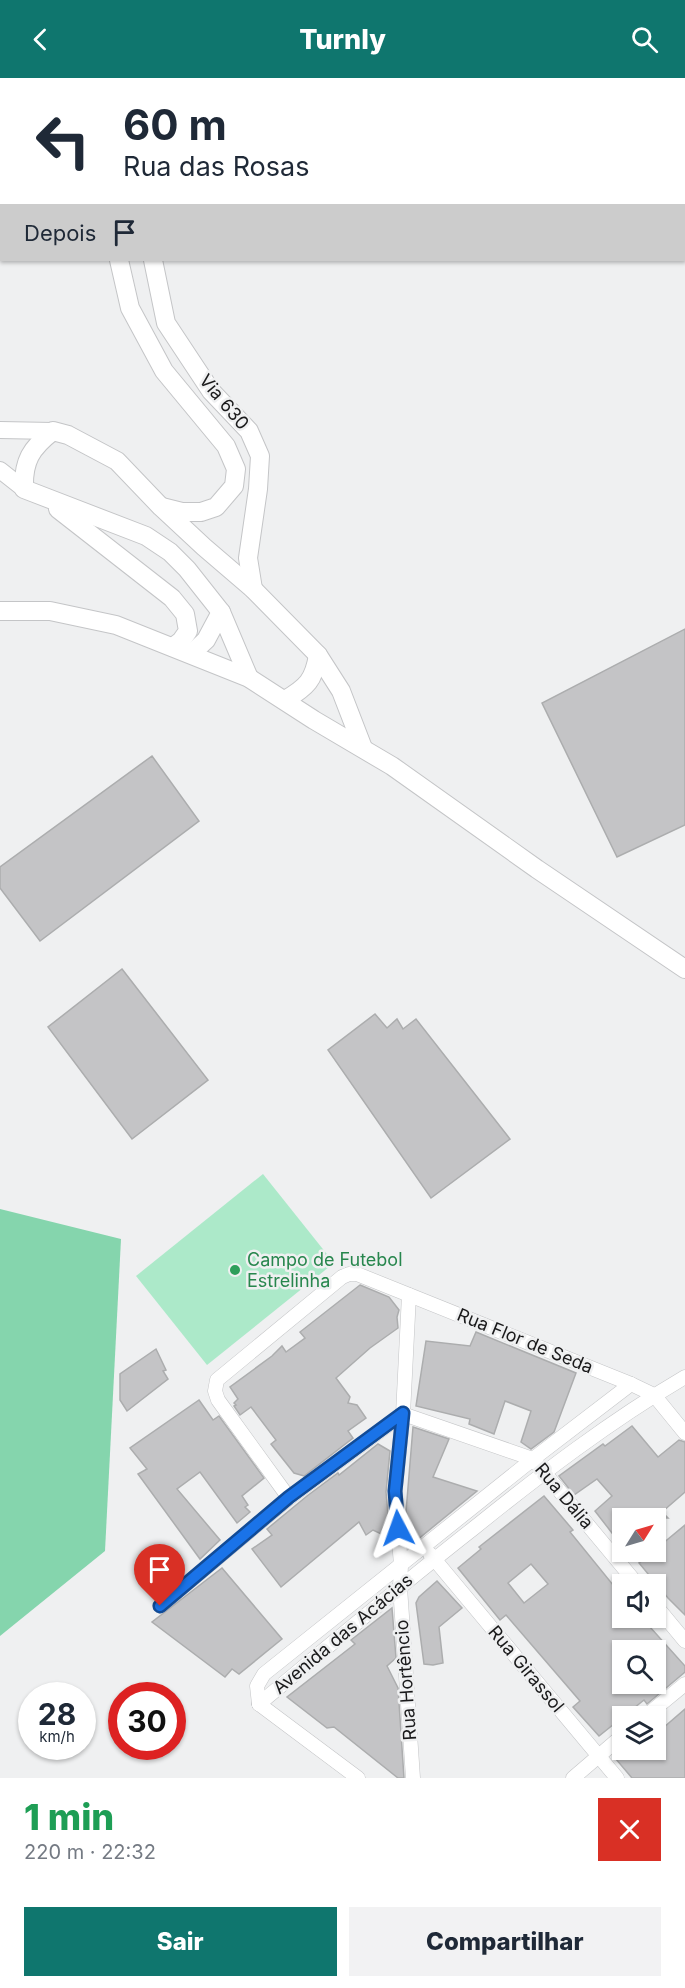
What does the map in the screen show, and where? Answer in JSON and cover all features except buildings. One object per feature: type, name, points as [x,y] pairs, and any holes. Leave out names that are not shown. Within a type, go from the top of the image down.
[{"type":"main road","name":"Via 630","points":[[119,261],[130,308],[164,371],[226,446],[236,469],[234,486],[216,507],[201,512],[182,512],[161,507]]},
{"type":"main road","name":"Via 630","points":[[153,261],[166,323],[211,391],[249,431],[260,456],[258,489],[248,558],[253,589]]},
{"type":"main road","points":[[173,647],[188,631],[185,614],[172,598],[32,492],[23,472],[31,453],[40,441],[53,431],[68,435],[117,461],[161,507],[204,548],[253,589],[318,654],[341,691],[363,748]]},
{"type":"main road","points":[[32,492],[146,536],[160,544],[187,569],[221,612],[249,678]]},
{"type":"main road","points":[[0,611],[50,611],[116,625],[249,678],[363,748],[685,969]]},
{"type":"main road","points":[[192,654],[206,640],[221,612]]},
{"type":"main road","points":[[285,699],[302,690],[309,683],[316,670],[318,654]]},
{"type":"street","points":[[0,430],[53,431]]},
{"type":"street","points":[[0,470],[32,492]]},
{"type":"street","name":"Rua Flor de Seda","points":[[289,1497],[218,1400],[215,1391],[217,1380],[342,1277],[349,1274],[357,1274],[631,1384],[654,1395],[685,1433]]},
{"type":"street","name":"Rua Hortêncio","points":[[409,1295],[403,1413],[395,1491],[413,1778]]},
{"type":"street","name":"Avenida das Acácias","points":[[259,1704],[434,1559],[544,1472],[654,1395],[685,1377]]},
{"type":"street","name":"Avenida das Acácias","points":[[259,1704],[257,1686],[264,1674],[533,1459],[631,1384]]},
{"type":"street","points":[[160,1606],[289,1497],[403,1413]]},
{"type":"street","name":"Rua Dália","points":[[403,1413],[533,1459],[630,1574]]},
{"type":"street","name":"Rua Girassol","points":[[424,1547],[617,1778]]},
{"type":"street","points":[[666,1618],[685,1641]]},
{"type":"street","points":[[658,1706],[685,1684]]},
{"type":"street","points":[[259,1704],[358,1778]]},
{"type":"street","points":[[573,1778],[612,1744]]},
{"type":"green space","name":"Campo de Futebol Estrelinha","points":[[263,1174],[334,1263],[207,1365],[136,1276]]},
{"type":"green space","points":[[0,1209],[121,1239],[105,1551],[0,1636]]},
{"type":"place","name":"Campo de Futebol Estrelinha","points":[[235,1270]]},
{"type":"route","points":[[160,1606],[289,1497],[403,1413],[395,1491],[398,1528]]}]
